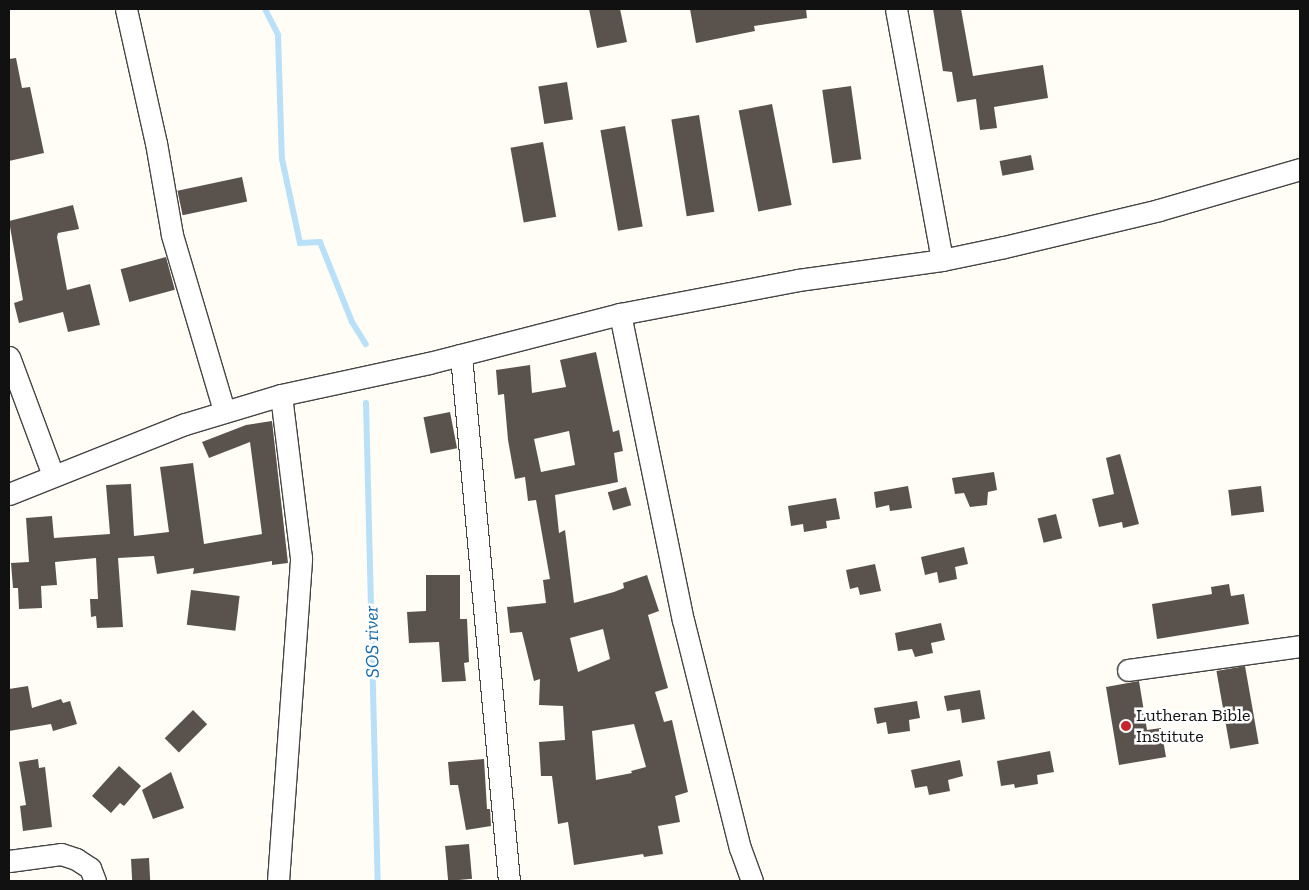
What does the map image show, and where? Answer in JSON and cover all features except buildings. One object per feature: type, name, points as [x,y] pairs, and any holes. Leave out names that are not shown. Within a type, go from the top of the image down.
[{"type":"street","points":[[126,9],[156,143],[172,235],[224,411]]},
{"type":"street","points":[[896,9],[942,260]]},
{"type":"street","points":[[9,494],[53,475],[224,411],[281,395],[461,355],[620,314],[798,280],[942,260],[1159,210],[1300,169]]},
{"type":"street","points":[[620,314],[683,620],[740,848],[752,881]]},
{"type":"street","points":[[461,355],[509,881]]},
{"type":"street","points":[[9,357],[53,475]]},
{"type":"street","points":[[278,881],[301,558],[297,506],[281,395]]},
{"type":"street","points":[[1128,670],[1300,646]]},
{"type":"street","points":[[9,862],[61,854],[76,858],[90,868],[95,881]]},
{"type":"waterway","points":[[265,9],[278,35],[282,159],[300,243],[320,242],[352,322],[366,344]]},
{"type":"waterway","name":"SOS river","points":[[366,403],[378,881]]},
{"type":"place","name":"Lutheran Bible Institute","points":[[1126,726]]}]
